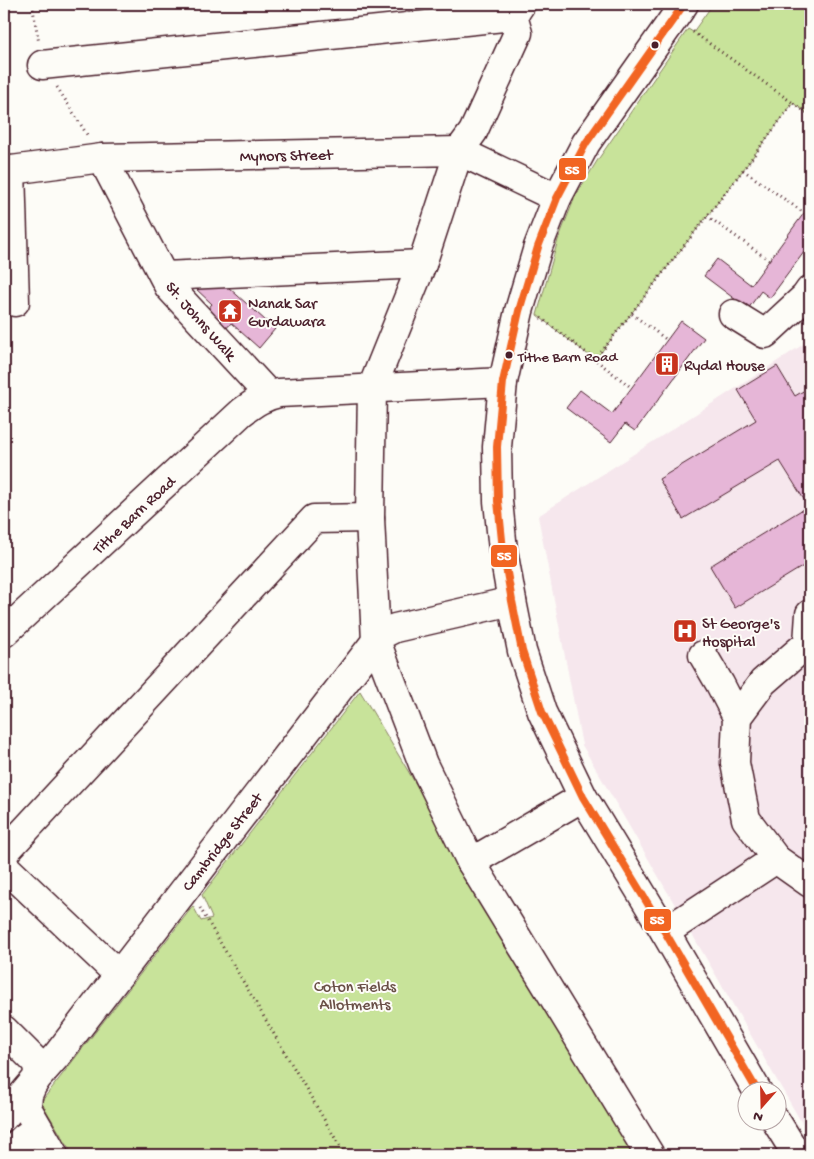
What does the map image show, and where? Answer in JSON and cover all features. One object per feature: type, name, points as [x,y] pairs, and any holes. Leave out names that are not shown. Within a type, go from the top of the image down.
[{"type":"street","points":[[42,65],[517,10],[518,33],[473,132],[459,151],[422,264],[372,388],[370,518],[376,641],[423,764],[471,862],[650,1155]]},
{"type":"street","points":[[679,12],[586,143],[557,198],[538,247],[519,311],[503,382],[497,446],[498,501],[503,550],[522,651],[542,712],[583,797],[665,932],[752,1082]]},
{"type":"street","name":"Mynors Street","points":[[7,170],[102,158],[459,151],[557,198]]},
{"type":"street","name":"St. Johns Walk","points":[[102,158],[169,287],[268,395]]},
{"type":"street","points":[[7,170],[15,302]]},
{"type":"street","points":[[164,276],[422,264]]},
{"type":"street","points":[[733,314],[765,334],[805,297],[810,290]]},
{"type":"street","name":"Tithe Barn Road","points":[[4,633],[257,400],[279,393],[503,382]]},
{"type":"street","points":[[4,853],[314,519],[370,518]]},
{"type":"street","name":"Cambridge Street","points":[[54,1155],[27,1108],[28,1095],[37,1078],[58,1054],[376,641],[383,634],[395,628],[512,601]]},
{"type":"street","points":[[810,614],[809,642],[763,682],[738,717],[735,763],[746,819],[776,859],[810,883]]},
{"type":"street","points":[[702,655],[738,717]]},
{"type":"street","points":[[471,862],[583,797]]},
{"type":"street","points":[[665,932],[776,859]]},
{"type":"street","points":[[4,866],[119,975]]},
{"type":"street","points":[[4,1030],[36,1062],[38,1070],[37,1078],[4,1117]]},
{"type":"street","points":[[6,1155],[38,1128]]},
{"type":"street","points":[[783,1132],[797,1155]]},
{"type":"path","points":[[679,12],[810,115]]},
{"type":"path","points":[[595,360],[793,103]]},
{"type":"path","points":[[743,170],[804,213]]},
{"type":"path","points":[[707,216],[769,260]]},
{"type":"path","points":[[519,311],[537,315],[632,388]]},
{"type":"path","points":[[632,314],[667,340]]},
{"type":"path","points":[[186,886],[345,1155]]},
{"type":"shaded area","name":"St George's Hospital","points":[[810,340],[810,1137],[786,1096],[786,1082],[778,1082],[582,745],[538,516]]},
{"type":"green space","points":[[713,4],[810,4],[810,115],[793,103],[595,360],[537,315],[558,240],[575,197],[597,161],[688,29],[693,32]]},
{"type":"green space","name":"Coton Fields Allotments","points":[[360,691],[639,1155],[73,1155],[41,1102],[193,906],[201,921],[212,918],[202,895]]},
{"type":"building","points":[[810,205],[810,244],[770,298],[761,291],[748,309],[704,276],[717,259],[751,285]]},
{"type":"building","name":"Nanak Sar Gurdawara","points":[[228,287],[275,329],[259,348],[231,323],[220,336],[200,318],[212,304],[195,288]]},
{"type":"building","name":"Rydal House","points":[[681,321],[704,338],[635,431],[625,424],[611,442],[566,408],[580,390],[612,414]]},
{"type":"building","points":[[777,366],[795,396],[810,387],[810,562],[735,608],[710,566],[808,506],[780,461],[683,519],[659,479],[756,420],[738,390]]},
{"type":"transit line","name":"55","points":[[684,4],[586,143],[557,198],[538,247],[519,311],[503,382],[497,447],[498,501],[503,550],[522,651],[542,712],[583,797],[665,932],[752,1082]]},
{"type":"place","name":"Nanak Sar Gurdawara","points":[[230,311]]},
{"type":"place","name":"Tithe Barn Road","points":[[509,355]]},
{"type":"place","name":"Rydal House","points":[[667,364]]},
{"type":"place","name":"St George's Hospital","points":[[685,631]]}]
